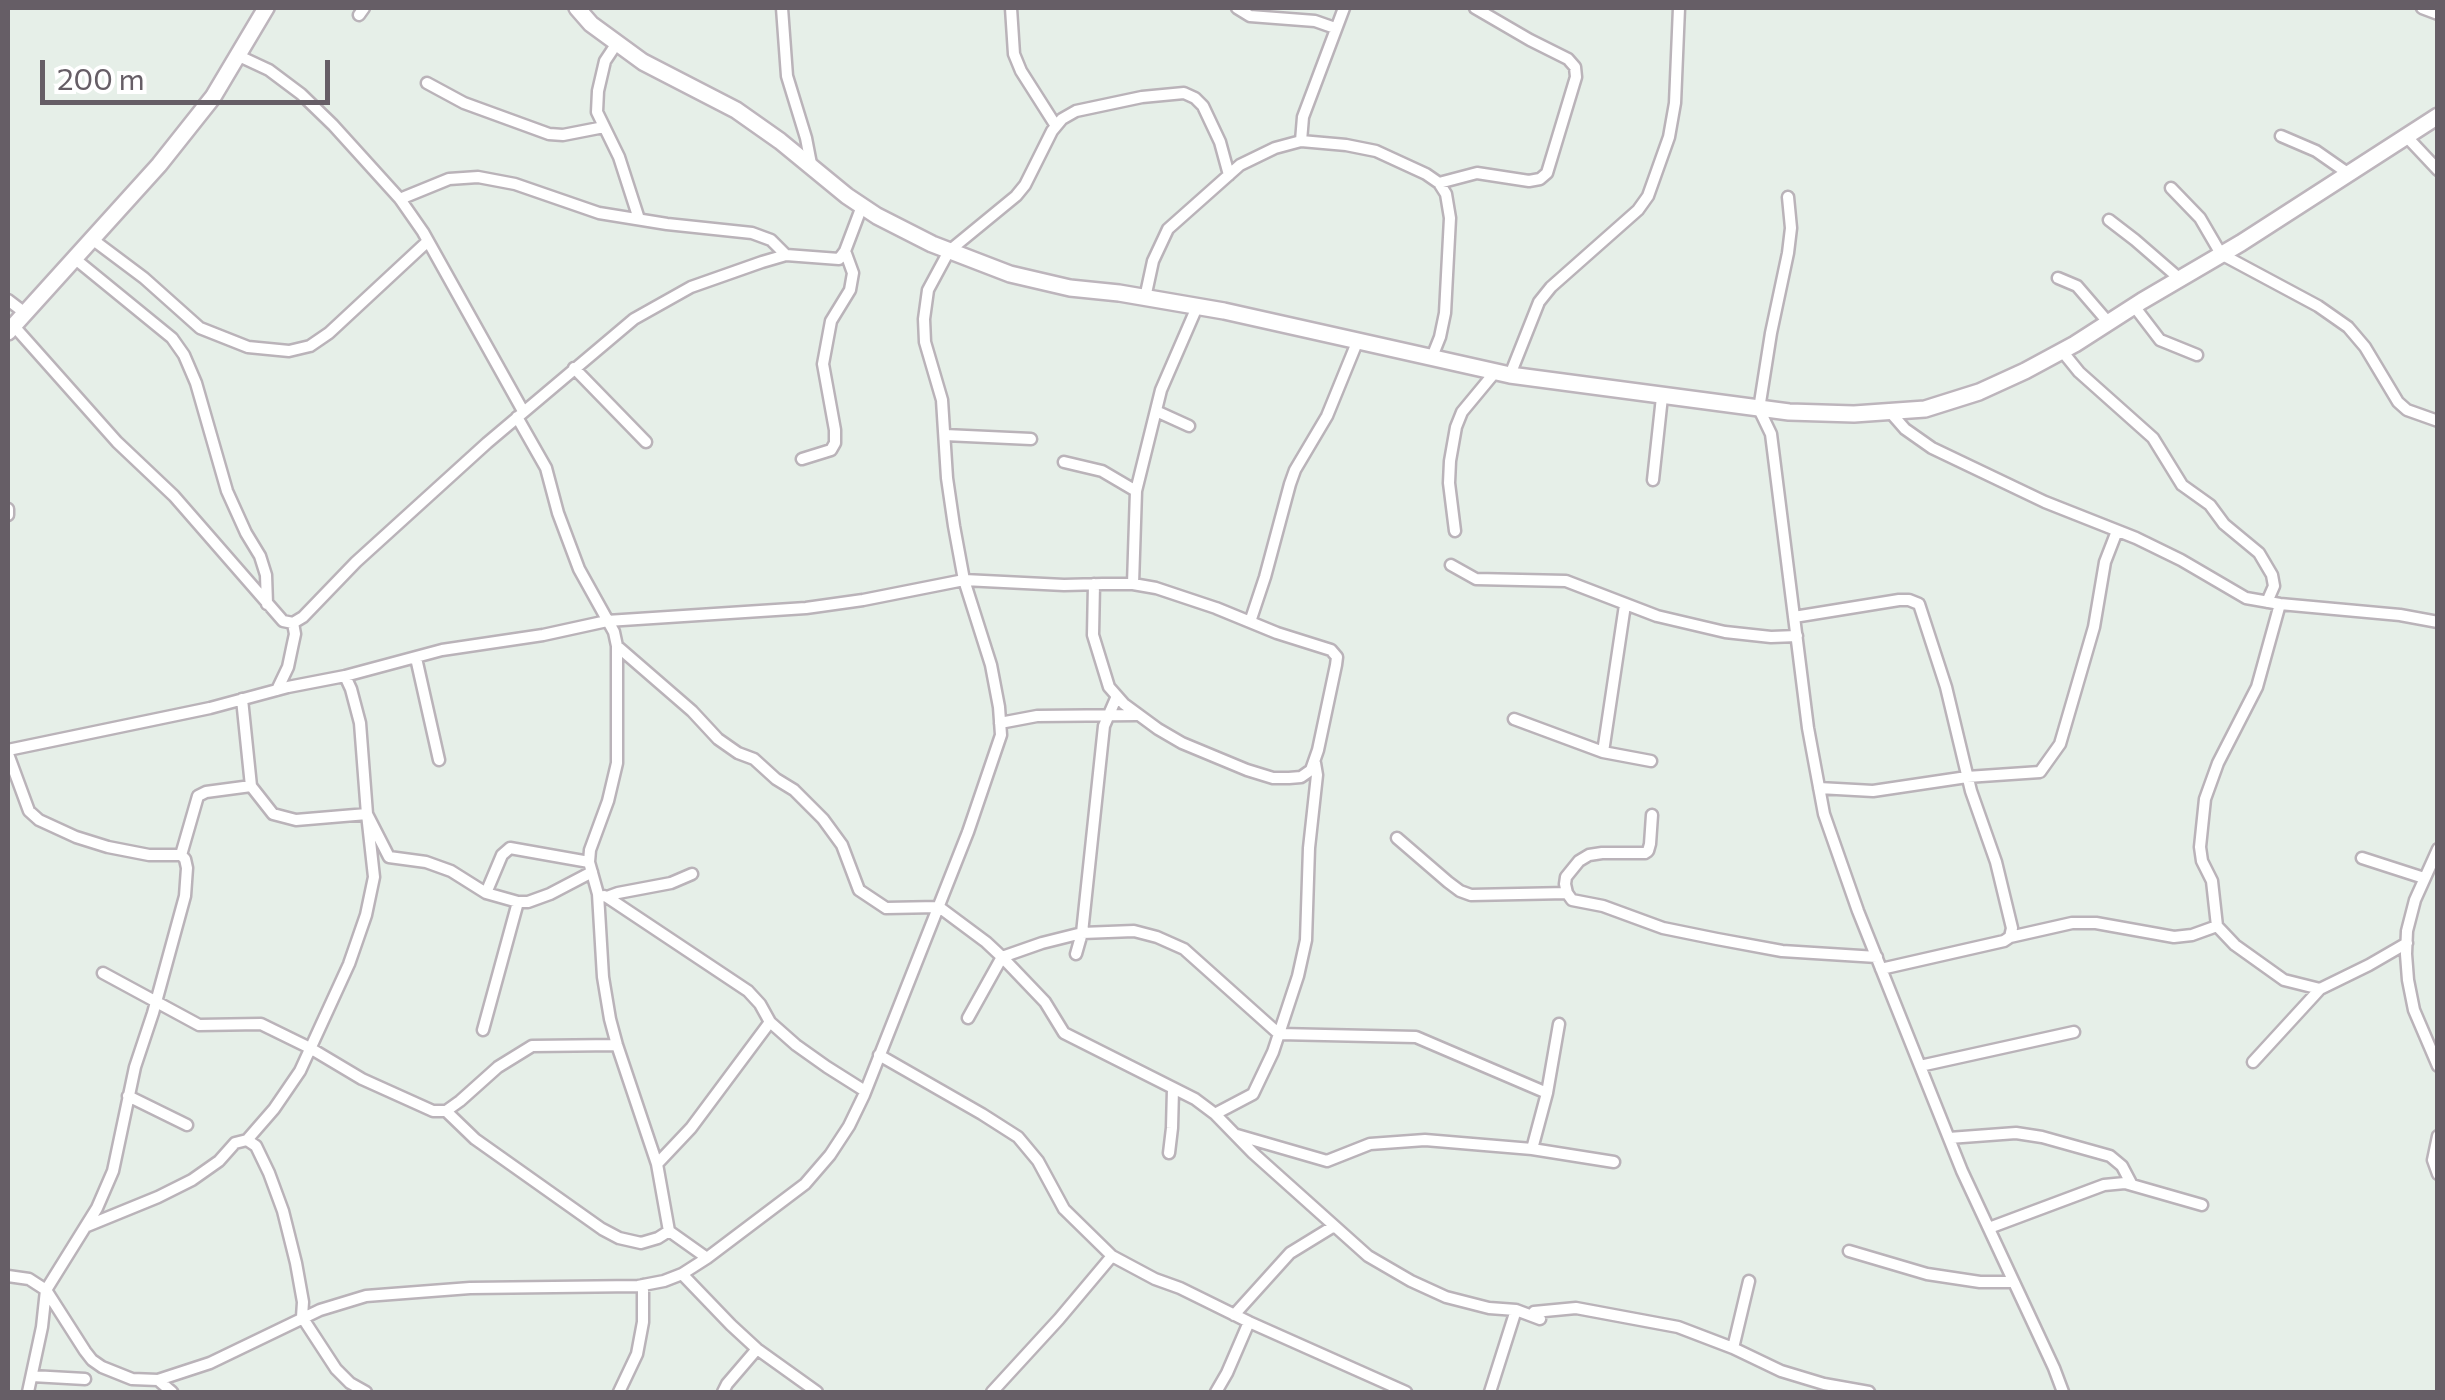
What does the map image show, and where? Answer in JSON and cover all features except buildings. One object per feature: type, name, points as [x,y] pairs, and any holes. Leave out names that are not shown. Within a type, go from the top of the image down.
[{"type":"main road","points":[[15,323],[160,164],[212,97],[266,8]]},
{"type":"main road","points":[[576,8],[643,62],[736,110],[862,206],[918,237],[1010,274],[1197,307],[1503,373],[1789,412],[1925,410],[1979,392],[2062,352],[2438,116]]},
{"type":"street","points":[[782,8],[787,76],[811,165]]},
{"type":"street","points":[[1011,8],[1014,54],[1020,71],[1056,126]]},
{"type":"street","points":[[1238,8],[1250,16],[1314,21],[1335,28]]},
{"type":"street","points":[[1301,142],[1303,117],[1344,8]]},
{"type":"street","points":[[1439,182],[1478,173],[1529,182],[1540,179],[1547,173],[1576,77],[1575,67],[1568,59],[1475,8]]},
{"type":"street","points":[[1455,531],[1450,472],[1462,412],[1503,373],[1551,286],[1619,228],[1648,196],[1662,162],[1672,120],[1679,8]]},
{"type":"street","points":[[2422,8],[2438,14]]},
{"type":"street","points":[[617,43],[605,61],[597,112],[619,157],[640,219]]},
{"type":"street","points":[[239,56],[268,70],[301,94],[333,125],[400,199],[428,241],[546,468],[578,568],[614,632],[616,762],[608,802],[590,850],[590,867],[602,895],[604,977],[610,1018],[657,1164],[669,1230],[707,1258]]},
{"type":"street","points":[[427,83],[464,103],[549,134],[604,127]]},
{"type":"street","points":[[8,1276],[28,1280],[46,1290],[92,1360],[102,1367],[132,1379],[158,1380],[210,1362],[302,1317],[366,1296],[470,1288],[642,1286],[682,1274],[804,1184],[830,1155],[865,1091],[939,907],[1001,735],[1000,707],[964,580],[947,478],[942,400],[925,342],[928,290],[949,250],[1025,185],[1056,126],[1076,112],[1102,104],[1184,92],[1203,106],[1220,142],[1228,176]]},
{"type":"street","points":[[2282,136],[2316,151],[2349,174]]},
{"type":"street","points":[[2406,136],[2438,170]]},
{"type":"street","points":[[1145,298],[1153,261],[1168,230],[1240,165],[1274,148],[1301,142],[1376,151],[1439,182],[1446,194],[1450,218],[1446,313],[1432,356]]},
{"type":"street","points":[[400,199],[449,179],[478,177],[515,184],[599,212],[752,233],[771,240],[786,255]]},
{"type":"street","points":[[2172,188],[2200,218],[2222,254],[2318,306],[2348,327],[2366,347],[2398,402],[2407,410],[2438,421]]},
{"type":"street","points":[[1788,197],[1788,253],[1759,409],[1772,434],[1808,728],[1824,814],[1948,1138],[2063,1392]]},
{"type":"street","points":[[8,300],[15,323],[117,442],[174,496],[283,621],[293,622],[304,617],[356,562],[520,414],[634,319],[705,282],[786,255],[840,259],[862,206]]},
{"type":"street","points":[[2109,220],[2180,278]]},
{"type":"street","points":[[92,239],[200,328],[248,347],[290,351],[310,346],[329,333],[428,241]]},
{"type":"street","points":[[802,459],[830,450],[835,442],[823,364],[831,321],[850,290],[854,273],[845,251]]},
{"type":"street","points":[[74,258],[172,338],[184,355],[196,383],[227,491],[263,566],[268,604]]},
{"type":"street","points":[[2058,278],[2077,286],[2108,322]]},
{"type":"street","points":[[2134,306],[2160,340],[2197,355]]},
{"type":"street","points":[[1133,584],[1136,491],[1161,390],[1197,307]]},
{"type":"street","points":[[1250,622],[1290,484],[1327,416],[1358,340]]},
{"type":"street","points":[[2062,352],[2079,372],[2154,438],[2182,485],[2210,505],[2224,524],[2259,553],[2274,586],[2267,602]]},
{"type":"street","points":[[574,368],[646,442]]},
{"type":"street","points":[[1653,480],[1662,397]]},
{"type":"street","points":[[1156,411],[1189,426]]},
{"type":"street","points":[[1772,434],[1777,419],[1789,412]]},
{"type":"street","points":[[1891,413],[1905,429],[1932,448],[2181,560],[2246,598],[2438,622]]},
{"type":"street","points":[[945,435],[1031,439]]},
{"type":"street","points":[[1064,462],[1102,470],[1136,491]]},
{"type":"street","points":[[1819,788],[1874,790],[2040,772],[2060,744],[2094,627],[2105,562],[2117,531]]},
{"type":"street","points":[[1451,565],[1476,578],[1566,581],[1657,616],[1725,632],[1797,636]]},
{"type":"street","points":[[28,1392],[46,1290],[97,1208],[112,1171],[135,1067],[185,896],[187,868],[181,855],[149,855],[108,847],[39,820],[29,810],[8,752],[210,708],[442,650],[606,621],[806,608],[964,580],[1133,584],[1180,594],[1277,633],[1332,650],[1337,657],[1311,770],[1301,777],[1273,778],[1247,770],[1182,743],[1137,715],[1109,687],[1093,635],[1094,584]]},
{"type":"street","points":[[1794,616],[1899,600],[1919,604],[1946,687],[1967,777],[1996,862],[2012,928],[2010,937]]},
{"type":"street","points":[[2280,604],[2257,687],[2218,763],[2205,799],[2200,847],[2212,882],[2217,926],[2236,946],[2284,980],[2320,989]]},
{"type":"street","points":[[1604,752],[1626,605]]},
{"type":"street","points":[[277,690],[288,667],[295,634],[293,622]]},
{"type":"street","points":[[617,646],[718,739],[738,754],[754,759],[824,819],[842,845],[859,890],[886,908],[939,907],[1002,957],[1044,1002],[1064,1034],[1195,1099],[1368,1256],[1446,1297],[1516,1310],[1540,1319],[1534,1312],[1576,1308],[1678,1327],[1780,1371],[1839,1390],[1869,1392]]},
{"type":"street","points":[[416,658],[439,760]]},
{"type":"street","points":[[86,1226],[158,1197],[220,1161],[236,1143],[248,1140],[300,1071],[349,964],[374,877],[360,724],[345,676]]},
{"type":"street","points":[[1076,954],[1082,933],[1104,726],[1117,696]]},
{"type":"street","points":[[242,700],[251,786],[272,814],[296,820],[366,814]]},
{"type":"street","points":[[1000,724],[1037,716],[1137,715]]},
{"type":"street","points":[[1514,719],[1604,752],[1651,761]]},
{"type":"street","points":[[1214,1114],[1252,1094],[1279,1034],[1298,976],[1306,940],[1314,762]]},
{"type":"street","points":[[181,855],[198,796],[251,786]]},
{"type":"street","points":[[366,814],[388,857],[426,862],[451,871],[486,893],[518,902],[528,902],[590,867]]},
{"type":"street","points":[[1652,815],[1645,854],[1589,855],[1579,860],[1566,877],[1567,893],[1572,900],[1604,906],[1663,928],[1717,939],[1782,950],[1876,957]]},
{"type":"street","points":[[1396,838],[1448,882],[1471,895],[1567,893]]},
{"type":"street","points":[[486,893],[502,855],[510,848],[590,867]]},
{"type":"street","points":[[2438,848],[2430,875],[2415,900],[2407,943],[2410,993],[2438,1066]]},
{"type":"street","points":[[2362,858],[2430,875]]},
{"type":"street","points":[[602,895],[670,883],[692,874]]},
{"type":"street","points":[[602,895],[748,992],[770,1022],[816,1060],[865,1091]]},
{"type":"street","points":[[482,1030],[518,902]]},
{"type":"street","points":[[1881,969],[2072,923],[2096,923],[2174,937],[2217,926]]},
{"type":"street","points":[[968,1018],[1002,957],[1082,933],[1134,931],[1184,949],[1279,1034],[1416,1037],[1547,1093]]},
{"type":"street","points":[[2253,1062],[2320,989],[2407,943]]},
{"type":"street","points":[[103,972],[199,1025],[262,1024],[388,1092],[433,1110],[446,1110],[460,1102],[498,1067],[532,1046],[617,1045]]},
{"type":"street","points":[[657,1164],[690,1128],[770,1022]]},
{"type":"street","points":[[1532,1149],[1547,1093],[1558,1024]]},
{"type":"street","points":[[1920,1066],[2074,1032]]},
{"type":"street","points":[[879,1055],[1018,1137],[1038,1161],[1064,1209],[1112,1256],[1406,1392]]},
{"type":"street","points":[[1169,1153],[1173,1088]]},
{"type":"street","points":[[128,1096],[187,1125]]},
{"type":"street","points":[[446,1110],[476,1140],[619,1238],[642,1243],[669,1230]]},
{"type":"street","points":[[1231,1133],[1327,1161],[1370,1144],[1425,1140],[1474,1142],[1614,1162]]},
{"type":"street","points":[[1948,1138],[2016,1133],[2056,1140],[2110,1156],[2122,1166],[2132,1185]]},
{"type":"street","points":[[2438,1136],[2432,1160],[2438,1174]]},
{"type":"street","points":[[248,1140],[256,1146],[270,1173],[282,1212],[296,1263],[302,1317],[336,1369],[366,1392]]},
{"type":"street","points":[[1989,1228],[2104,1185],[2125,1183],[2202,1206]]},
{"type":"street","points":[[1234,1314],[1290,1253],[1334,1226]]},
{"type":"street","points":[[1849,1251],[1942,1276],[2014,1282]]},
{"type":"street","points":[[992,1392],[1112,1256]]},
{"type":"street","points":[[682,1274],[757,1349],[817,1392]]},
{"type":"street","points":[[1733,1348],[1749,1281]]},
{"type":"street","points":[[619,1392],[637,1354],[643,1322],[642,1286]]},
{"type":"street","points":[[1490,1392],[1516,1310]]},
{"type":"street","points":[[1216,1392],[1249,1322]]},
{"type":"street","points":[[723,1392],[757,1349]]},
{"type":"street","points":[[32,1376],[85,1378]]},
{"type":"street","points":[[158,1380],[172,1392]]}]
